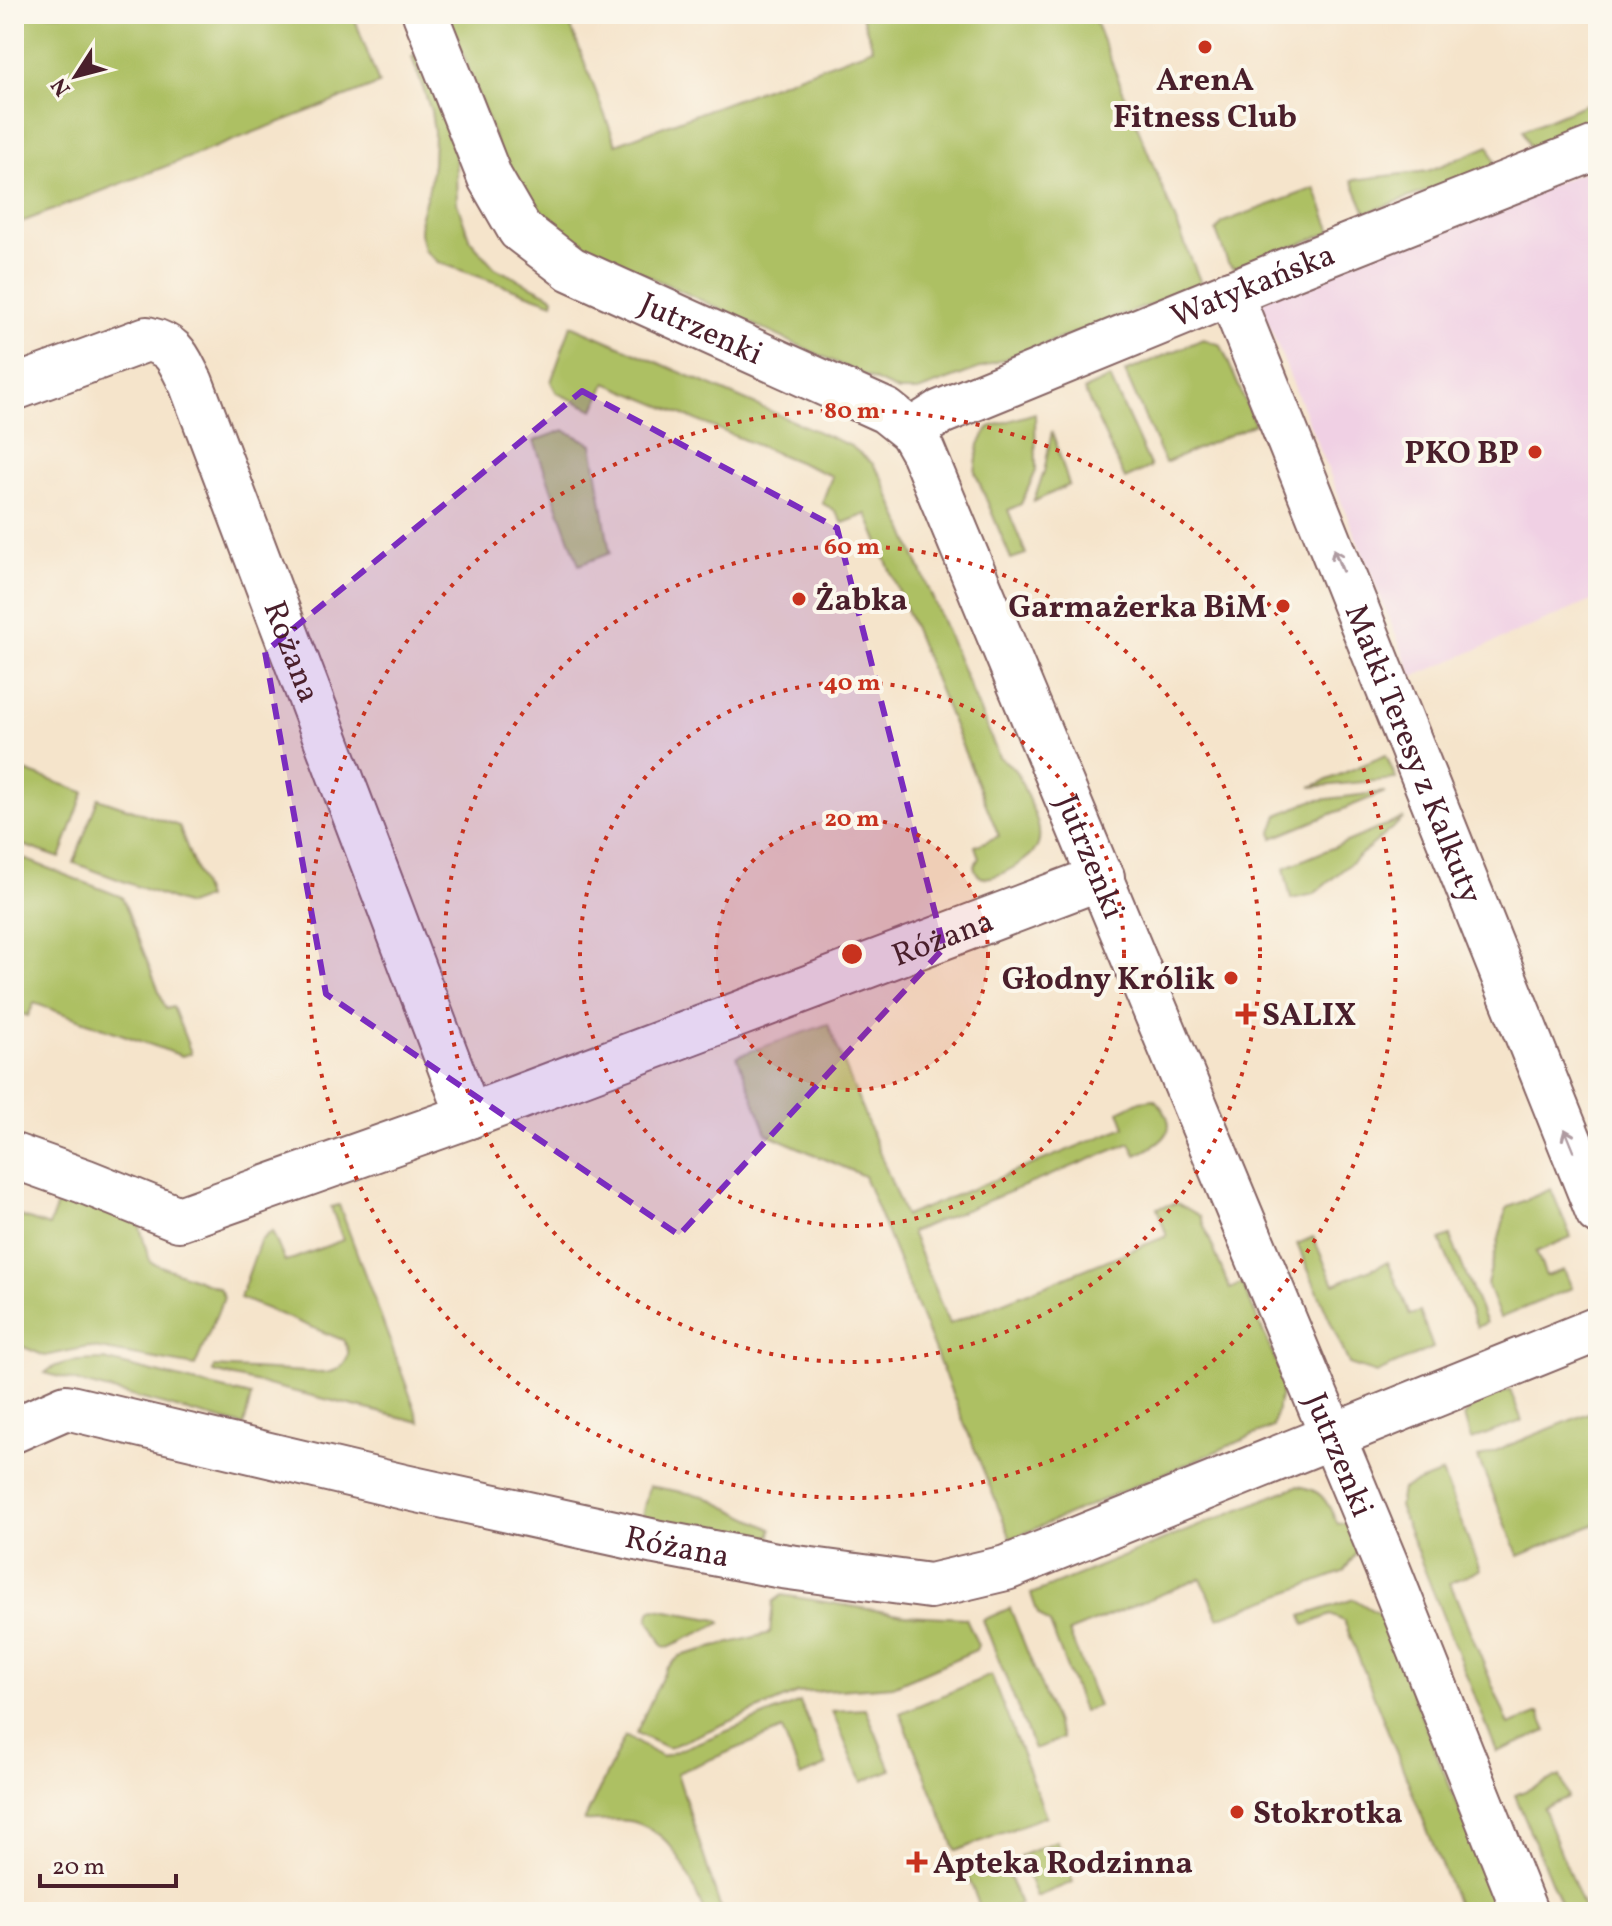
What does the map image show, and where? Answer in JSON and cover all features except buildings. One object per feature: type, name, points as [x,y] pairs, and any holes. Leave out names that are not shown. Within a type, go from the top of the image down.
[{"type":"street","name":"Jutrzenki","points":[[425,14],[490,178],[520,230],[571,269],[854,394],[886,411],[911,431],[942,495],[1102,877],[1330,1436],[1387,1567],[1525,1912]]},
{"type":"street","name":"Watykańska","points":[[911,431],[941,412],[1598,147]]},
{"type":"street","name":"Matki Teresy z Kalkuty","points":[[1230,293],[1598,1212]]},
{"type":"street","name":"Różana","points":[[14,388],[147,339],[162,342],[175,351],[191,383],[469,1116]]},
{"type":"street","name":"Różana","points":[[14,1156],[179,1219],[469,1116],[1102,877]]},
{"type":"street","points":[[1330,1436],[1598,1329]]},
{"type":"street","name":"Różana","points":[[14,1430],[66,1407],[404,1487],[655,1542],[782,1566],[930,1586],[1006,1568],[1330,1436]]},
{"type":"highlighted area","points":[[582,391],[837,528],[944,948],[679,1235],[326,994],[265,652]]},
{"type":"shaded area","points":[[1598,166],[1598,598],[1413,677],[1258,298]]},
{"type":"green space","points":[[14,14],[353,14],[379,84],[14,225]]},
{"type":"green space","points":[[448,14],[566,14],[616,144],[873,48],[861,14],[1092,14],[1202,286],[918,391],[898,391],[559,235],[531,206],[502,159]]},
{"type":"green space","points":[[420,53],[455,143],[457,203],[470,240],[495,268],[554,297],[553,303],[438,262],[424,250],[420,233],[421,215],[433,164],[434,132],[431,111],[412,57]]},
{"type":"green space","points":[[1598,99],[1598,131],[1533,156],[1523,130]]},
{"type":"green space","points":[[1489,146],[1496,166],[1366,213],[1352,180],[1428,171]]},
{"type":"green space","points":[[1315,188],[1332,232],[1234,268],[1228,263],[1216,231],[1223,222]]},
{"type":"green space","points":[[571,325],[851,446],[872,463],[882,477],[999,757],[1017,774],[1034,813],[1039,839],[1029,856],[995,876],[981,877],[976,872],[974,866],[979,858],[975,846],[999,836],[867,514],[843,523],[834,510],[822,503],[832,476],[606,383],[594,410],[557,393],[551,382]]},
{"type":"green space","points":[[1203,339],[1221,345],[1255,424],[1165,463],[1125,372]]},
{"type":"green space","points":[[1110,378],[1151,467],[1125,479],[1084,390]]},
{"type":"green space","points":[[1035,413],[1036,471],[1021,504],[1008,510],[1026,554],[1011,559],[975,472],[979,444],[989,427]]},
{"type":"green space","points":[[564,430],[592,444],[610,553],[579,565],[534,441]]},
{"type":"green space","points":[[1052,431],[1069,485],[1033,502],[1044,472]]},
{"type":"green space","points":[[1386,755],[1396,779],[1311,787]]},
{"type":"green space","points":[[14,767],[84,792],[60,858],[14,842]]},
{"type":"green space","points":[[1385,792],[1273,838],[1278,815],[1311,801]]},
{"type":"green space","points":[[98,798],[179,826],[206,898],[187,905],[74,863]]},
{"type":"green space","points":[[1404,818],[1314,894],[1291,899],[1284,868]]},
{"type":"green space","points":[[14,855],[122,897],[166,1009],[173,1007],[191,1053],[182,1056],[34,1003],[28,1016],[14,1011]]},
{"type":"green space","points":[[828,1024],[905,1216],[1125,1127],[1119,1111],[1140,1101],[1154,1099],[1168,1118],[1169,1126],[1163,1139],[1147,1150],[1136,1155],[1130,1143],[911,1232],[949,1324],[1167,1236],[1157,1208],[1177,1203],[1200,1216],[1230,1289],[1242,1283],[1284,1380],[1273,1427],[1011,1539],[864,1176],[767,1134],[737,1056]]},
{"type":"green space","points":[[1551,1189],[1571,1237],[1536,1252],[1546,1276],[1564,1270],[1572,1288],[1500,1318],[1487,1284],[1507,1208]]},
{"type":"green space","points":[[61,1194],[139,1224],[150,1262],[219,1288],[224,1297],[195,1366],[88,1347],[45,1356],[14,1343],[14,1214],[49,1226]]},
{"type":"green space","points":[[339,1205],[420,1422],[213,1372],[214,1367],[326,1373],[338,1369],[346,1361],[348,1351],[343,1340],[240,1298],[260,1241],[272,1231],[285,1262],[343,1240],[331,1207]]},
{"type":"green space","points":[[1450,1236],[1486,1323],[1477,1327],[1440,1240]]},
{"type":"green space","points":[[1313,1237],[1334,1284],[1388,1262],[1410,1315],[1420,1312],[1433,1348],[1376,1373],[1349,1364],[1297,1244]]},
{"type":"green space","points":[[104,1360],[251,1396],[244,1426],[45,1373],[65,1363]]},
{"type":"green space","points":[[1510,1390],[1522,1421],[1471,1440],[1464,1416],[1477,1403]]},
{"type":"green space","points":[[1598,1409],[1598,1523],[1519,1556],[1478,1458]]},
{"type":"green space","points":[[1442,1473],[1480,1570],[1450,1583],[1509,1725],[1539,1713],[1547,1731],[1497,1752],[1399,1506],[1402,1489]]},
{"type":"green space","points":[[649,1486],[704,1496],[772,1529],[770,1540],[641,1520]]},
{"type":"green space","points":[[1297,1486],[1319,1494],[1338,1524],[1349,1522],[1358,1551],[1343,1572],[1218,1618],[1201,1578],[1069,1632],[1098,1706],[1083,1711],[1050,1624],[1038,1614],[1031,1594]]},
{"type":"green space","points":[[782,1595],[905,1615],[966,1618],[978,1645],[976,1650],[893,1686],[797,1693],[668,1748],[636,1733],[666,1669],[680,1656],[770,1633],[773,1602]]},
{"type":"green space","points":[[1354,1599],[1380,1615],[1496,1899],[1460,1912],[1344,1621],[1331,1615],[1305,1625],[1302,1616]]},
{"type":"green space","points":[[1010,1608],[1062,1739],[1034,1749],[983,1620]]},
{"type":"green space","points":[[651,1610],[721,1623],[668,1647],[663,1646],[648,1618]]},
{"type":"green space","points":[[991,1675],[1046,1816],[956,1851],[900,1713]]},
{"type":"green space","points":[[800,1702],[827,1766],[801,1777],[782,1730],[677,1773],[720,1912],[704,1912],[679,1858],[661,1836],[634,1822],[584,1821],[625,1736],[662,1757]]},
{"type":"green space","points":[[866,1709],[891,1770],[862,1782],[832,1711]]},
{"type":"green space","points":[[1560,1776],[1568,1797],[1543,1808],[1585,1912],[1564,1912],[1515,1795]]},
{"type":"green space","points":[[1056,1841],[1073,1882],[1036,1897],[1020,1856]]},
{"type":"green space","points":[[1003,1862],[1020,1904],[1000,1912],[982,1912],[967,1874]]},
{"type":"place","name":"ArenA Fitness Club","points":[[1205,47]]},
{"type":"place","name":"PKO BP","points":[[1535,452]]},
{"type":"place","name":"Żabka","points":[[799,599]]},
{"type":"place","name":"Garmażerka BiM","points":[[1283,606]]},
{"type":"place","name":"Głodny Królik","points":[[1231,978]]},
{"type":"place","name":"SALIX","points":[[1246,1014]]},
{"type":"place","name":"Stokrotka","points":[[1237,1812]]},
{"type":"place","name":"Apteka Rodzinna","points":[[917,1862]]}]
